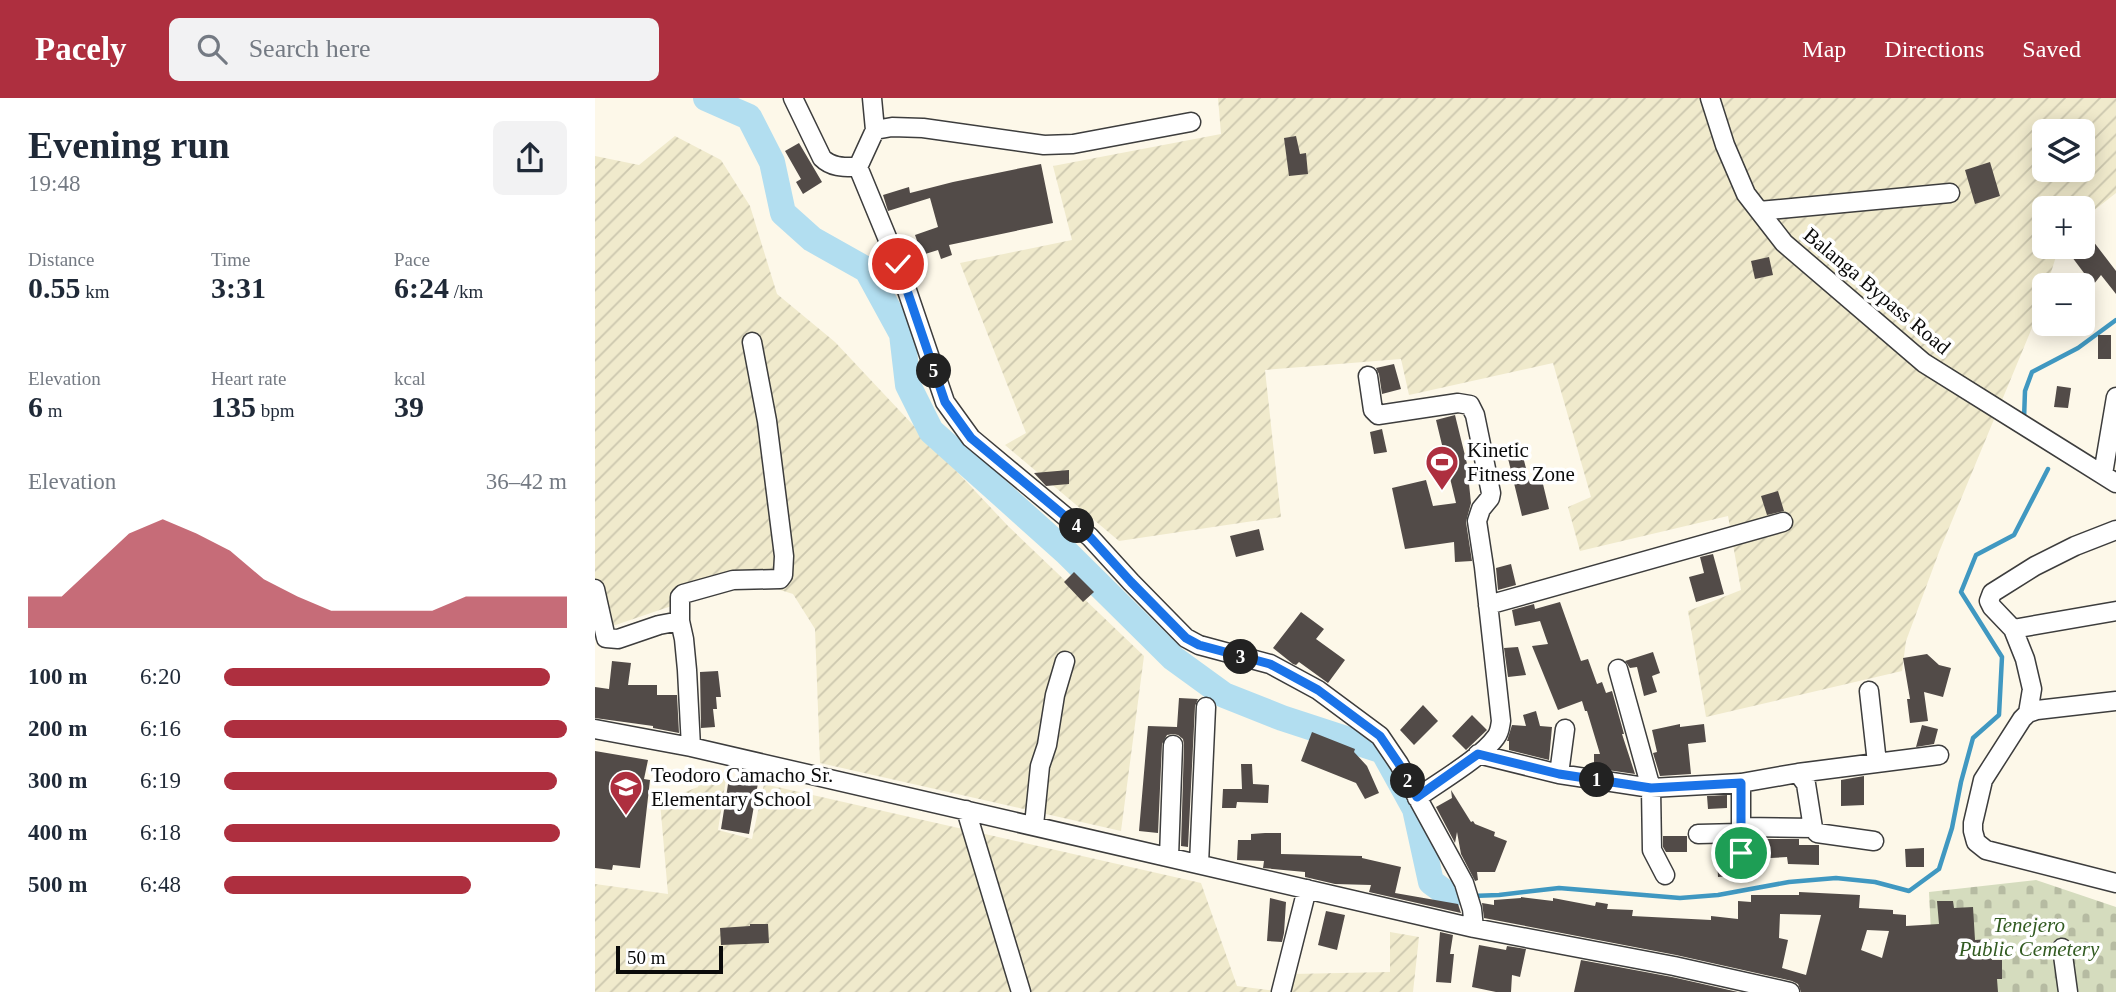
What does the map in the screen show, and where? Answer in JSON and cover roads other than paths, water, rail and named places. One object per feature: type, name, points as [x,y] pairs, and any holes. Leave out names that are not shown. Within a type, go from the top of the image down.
[{"type":"street","points":[[793,98],[822,158],[837,166],[858,167]]},
{"type":"street","points":[[872,98],[875,130],[858,167],[898,264],[945,402],[971,438],[1090,537],[1186,638],[1199,645],[1270,664],[1318,690],[1380,736],[1399,764],[1464,883],[1472,909],[1474,928]]},
{"type":"street","name":"Balanga Bypass Road","points":[[1710,98],[1724,145],[1746,194],[1784,243],[1924,363],[2110,478]]},
{"type":"street","points":[[875,130],[892,127],[923,128],[1044,145],[1073,144],[1192,122]]},
{"type":"street","points":[[1759,211],[1950,193]]},
{"type":"street","points":[[691,747],[680,597],[733,580],[780,579],[783,575],[784,556],[767,421],[753,342]]},
{"type":"street","points":[[1368,376],[1374,410],[1378,415],[1458,403],[1470,405],[1475,415],[1491,493],[1477,521],[1500,731],[1478,754],[1417,797]]},
{"type":"street","points":[[2110,478],[2116,397]]},
{"type":"street","points":[[1488,605],[1783,522]]},
{"type":"street","points":[[2028,713],[2031,677],[2013,629],[1989,601],[1992,593],[2035,566],[2116,530]]},
{"type":"street","points":[[595,589],[606,638],[611,640],[680,621]]},
{"type":"street","points":[[2013,629],[2116,611]]},
{"type":"street","points":[[1034,825],[1040,766],[1065,662]]},
{"type":"street","points":[[1618,669],[1651,788],[1652,850],[1665,875]]},
{"type":"street","points":[[1869,691],[1877,763]]},
{"type":"street","points":[[2116,701],[2028,713],[1983,780],[1972,822],[1976,842],[1986,850],[2116,883]]},
{"type":"street","points":[[1199,864],[1206,707]]},
{"type":"street","points":[[595,729],[691,747],[1474,928],[1674,966],[1790,992]]},
{"type":"street","points":[[1559,774],[1565,729]]},
{"type":"street","points":[[1169,856],[1173,745]]},
{"type":"street","points":[[1478,754],[1559,774],[1651,788],[1741,783],[1939,755]]},
{"type":"street","points":[[1798,773],[1807,783],[1817,833],[1874,841]]},
{"type":"street","points":[[1741,783],[1741,853]]},
{"type":"street","points":[[966,810],[1021,992]]},
{"type":"street","points":[[1698,834],[1814,828]]},
{"type":"street","points":[[1281,992],[1307,889]]},
{"type":"street","points":[[2062,948],[2068,992]]},
{"type":"waterway","points":[[706,98],[749,117],[772,162],[783,213],[812,239],[867,270],[902,334],[908,385],[931,431],[1066,552],[1173,658],[1224,695],[1282,718],[1383,751],[1415,809],[1431,882],[1450,896]]},
{"type":"waterway","points":[[2024,419],[2025,391],[2032,372],[2078,348],[2116,320]]},
{"type":"waterway","points":[[1472,896],[1559,888],[1680,898],[1836,878],[1875,882],[1909,891],[1939,869],[1952,828],[1973,738],[1999,715],[2002,657],[1961,592],[1976,555],[2014,535],[2048,469]]},
{"type":"waterway","points":[[1450,896],[1463,896]]},
{"type":"place","name":"Kinetic Fitness Zone","points":[[1442,492]]},
{"type":"place","name":"Teodoro Camacho Sr. Elementary School","points":[[626,817]]},
{"type":"park label","name":"Tenejero Public Cemetery","points":[[2029,937]]}]
